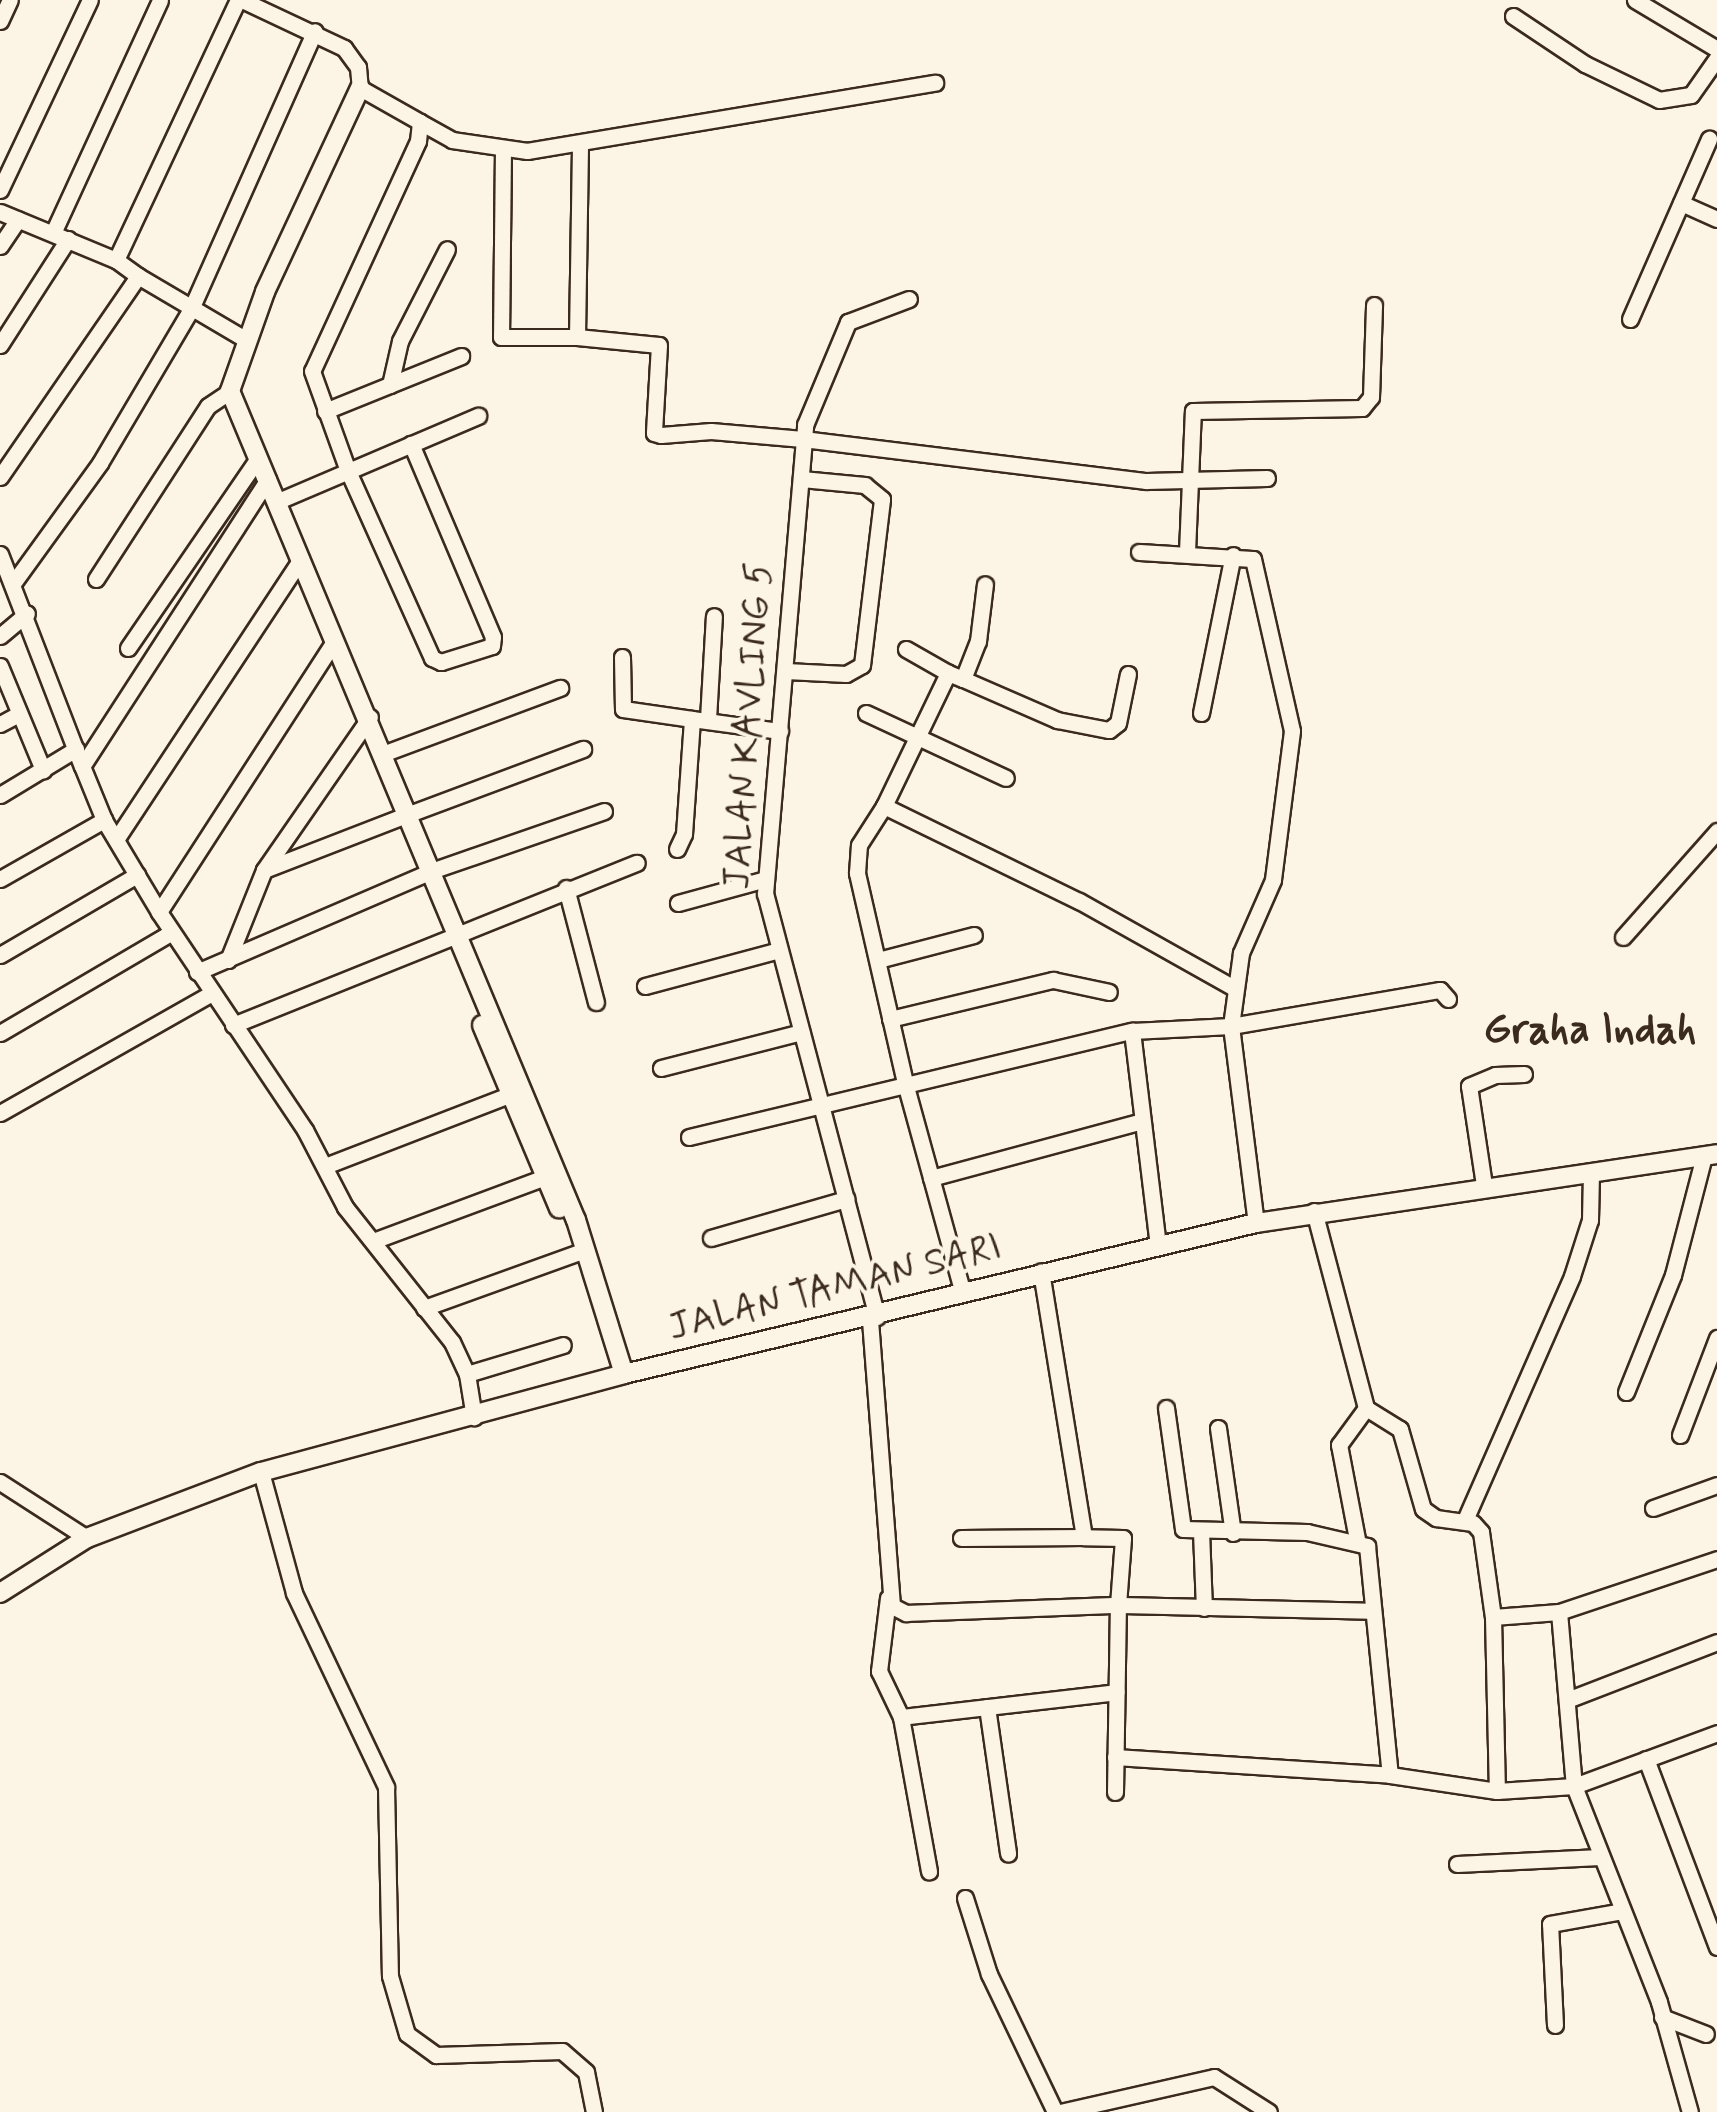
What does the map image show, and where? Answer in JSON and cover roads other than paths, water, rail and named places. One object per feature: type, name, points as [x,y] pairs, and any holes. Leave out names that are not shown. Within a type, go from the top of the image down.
[{"type":"street","points":[[0,21],[10,0]]},
{"type":"street","points":[[0,190],[90,0]]},
{"type":"street","points":[[0,345],[61,236],[160,0]]},
{"type":"street","points":[[116,260],[240,0],[315,31],[344,48],[358,67],[360,88],[246,339],[230,392],[450,936],[571,1222],[605,1309],[624,1374]]},
{"type":"street","points":[[1634,0],[1717,49]]},
{"type":"street","points":[[1513,16],[1585,64],[1659,100],[1691,95],[1717,58]]},
{"type":"street","points":[[14,582],[100,463],[191,309],[315,31]]},
{"type":"street","points":[[360,88],[452,140],[504,148],[580,143],[934,84]]},
{"type":"street","points":[[412,444],[492,646],[446,661],[432,658],[348,471],[312,371],[418,140],[420,122]]},
{"type":"street","points":[[1630,319],[1708,139]]},
{"type":"street","points":[[577,336],[580,143]]},
{"type":"street","points":[[504,148],[501,337],[577,336],[659,345],[654,433],[804,432],[1146,480],[1267,478]]},
{"type":"street","points":[[1680,204],[1717,219]]},
{"type":"street","points":[[0,212],[116,260],[246,339]]},
{"type":"street","points":[[0,246],[18,219]]},
{"type":"street","points":[[390,385],[400,341],[447,249]]},
{"type":"street","points":[[0,478],[138,276]]},
{"type":"street","name":"JALAN KAVLING 5","points":[[909,300],[848,322],[804,432],[766,879],[779,950],[846,1199],[873,1318],[890,1545],[879,1670],[900,1717],[929,1871]]},
{"type":"street","points":[[1187,552],[1193,411],[1201,406],[1362,408],[1370,397],[1374,305]]},
{"type":"street","points":[[324,411],[460,356]]},
{"type":"street","points":[[96,579],[208,406],[230,392]]},
{"type":"street","points":[[276,502],[478,416]]},
{"type":"street","points":[[128,648],[258,458]]},
{"type":"street","points":[[82,766],[268,479]]},
{"type":"street","points":[[786,671],[846,674],[862,665],[882,499],[865,485],[800,479]]},
{"type":"street","points":[[1138,552],[1253,559],[1260,572],[1292,731],[1273,880],[1248,931],[1234,988],[1231,1026],[1256,1222]]},
{"type":"street","points":[[0,555],[27,613],[104,820],[210,994],[325,1166],[345,1207],[424,1308],[467,1374],[474,1417]]},
{"type":"street","points":[[1200,713],[1233,555]]},
{"type":"street","points":[[117,838],[301,560]]},
{"type":"street","points":[[962,1290],[890,1019],[858,845],[978,640],[985,584]]},
{"type":"street","points":[[0,636],[27,613]]},
{"type":"street","points":[[676,849],[684,834],[714,616]]},
{"type":"street","points":[[158,912],[334,642]]},
{"type":"street","points":[[906,649],[956,676],[1057,720],[1109,730],[1118,722],[1128,674]]},
{"type":"street","points":[[622,657],[624,709],[780,730]]},
{"type":"street","points":[[0,666],[43,770]]},
{"type":"street","points":[[386,753],[560,688]]},
{"type":"street","points":[[363,713],[386,753],[403,816]]},
{"type":"street","points":[[228,960],[264,870],[363,713]]},
{"type":"street","points":[[866,713],[1006,778]]},
{"type":"street","points":[[0,724],[19,714]]},
{"type":"street","points":[[0,795],[76,749]]},
{"type":"street","points":[[264,870],[583,749]]},
{"type":"street","points":[[884,806],[1079,900],[1234,988]]},
{"type":"street","points":[[196,972],[426,873],[604,811]]},
{"type":"street","points":[[0,879],[104,820]]},
{"type":"street","points":[[1623,937],[1717,831]]},
{"type":"street","points":[[233,1025],[566,888],[637,864]]},
{"type":"street","points":[[0,955],[137,875]]},
{"type":"street","points":[[678,903],[766,879]]},
{"type":"street","points":[[566,888],[596,1002]]},
{"type":"street","points":[[0,1032],[172,932]]},
{"type":"street","points":[[878,960],[974,935]]},
{"type":"street","points":[[645,986],[779,950]]},
{"type":"street","points":[[890,1019],[1054,980],[1108,992]]},
{"type":"street","points":[[689,1137],[1132,1031],[1231,1026],[1440,990],[1448,999]]},
{"type":"street","points":[[0,1113],[210,994]]},
{"type":"street","points":[[1132,1031],[1139,1122],[1158,1246]]},
{"type":"street","points":[[662,1068],[801,1032]]},
{"type":"street","points":[[1484,1186],[1469,1086],[1494,1075],[1524,1074]]},
{"type":"street","points":[[325,1166],[516,1093]]},
{"type":"street","points":[[931,1178],[1139,1122]]},
{"type":"street","points":[[536,1138],[546,1177],[571,1222],[576,1252],[605,1309]]},
{"type":"street","points":[[1626,1392],[1672,1276],[1711,1155]]},
{"type":"street","name":"JALAN TAMAN SARI","points":[[0,1593],[87,1538],[261,1472],[624,1374],[873,1318],[962,1290],[1256,1222],[1711,1155]]},
{"type":"street","points":[[1466,1520],[1572,1276],[1590,1220],[1591,1174]]},
{"type":"street","points":[[373,1241],[546,1177]]},
{"type":"street","points":[[711,1238],[846,1199]]},
{"type":"street","points":[[1314,1211],[1366,1408],[1400,1429],[1424,1508],[1436,1518],[1466,1520],[1481,1532],[1493,1618],[1497,1791]]},
{"type":"street","points":[[424,1308],[576,1252]]},
{"type":"street","points":[[1041,1271],[1084,1537]]},
{"type":"street","points":[[1680,1435],[1717,1338]]},
{"type":"street","points":[[467,1374],[563,1345]]},
{"type":"street","points":[[1166,1408],[1183,1528],[1233,1533],[1308,1532],[1357,1539],[1367,1546],[1390,1775]]},
{"type":"street","points":[[1357,1539],[1339,1445],[1366,1408]]},
{"type":"street","points":[[1218,1428],[1233,1533]]},
{"type":"street","points":[[261,1472],[294,1594],[386,1787],[390,1976],[408,2034],[436,2054],[562,2051],[586,2072],[594,2112]]},
{"type":"street","points":[[0,1482],[87,1538]]},
{"type":"street","points":[[1653,1508],[1717,1485]]},
{"type":"street","points":[[1200,1531],[1204,1608]]},
{"type":"street","points":[[960,1538],[1122,1538],[1115,1792]]},
{"type":"street","points":[[1493,1618],[1559,1612],[1717,1558]]},
{"type":"street","points":[[888,1598],[906,1613],[1118,1605],[1374,1611]]},
{"type":"street","points":[[1559,1612],[1574,1786],[1662,2017],[1690,2112]]},
{"type":"street","points":[[1567,1700],[1717,1642]]},
{"type":"street","points":[[900,1717],[1116,1692]]},
{"type":"street","points":[[987,1707],[1008,1853]]},
{"type":"street","points":[[1115,1757],[1390,1775],[1497,1791],[1574,1786],[1717,1734]]},
{"type":"street","points":[[1646,1760],[1717,1948]]},
{"type":"street","points":[[1457,1864],[1600,1857]]},
{"type":"street","points":[[964,1898],[990,1974],[1057,2112],[1214,2077],[1269,2112]]},
{"type":"street","points":[[1554,2024],[1550,1924],[1622,1910]]},
{"type":"street","points":[[1662,2017],[1706,2034]]},
{"type":"district","name":"Graha Indah","points":[[1590,1031]]}]
